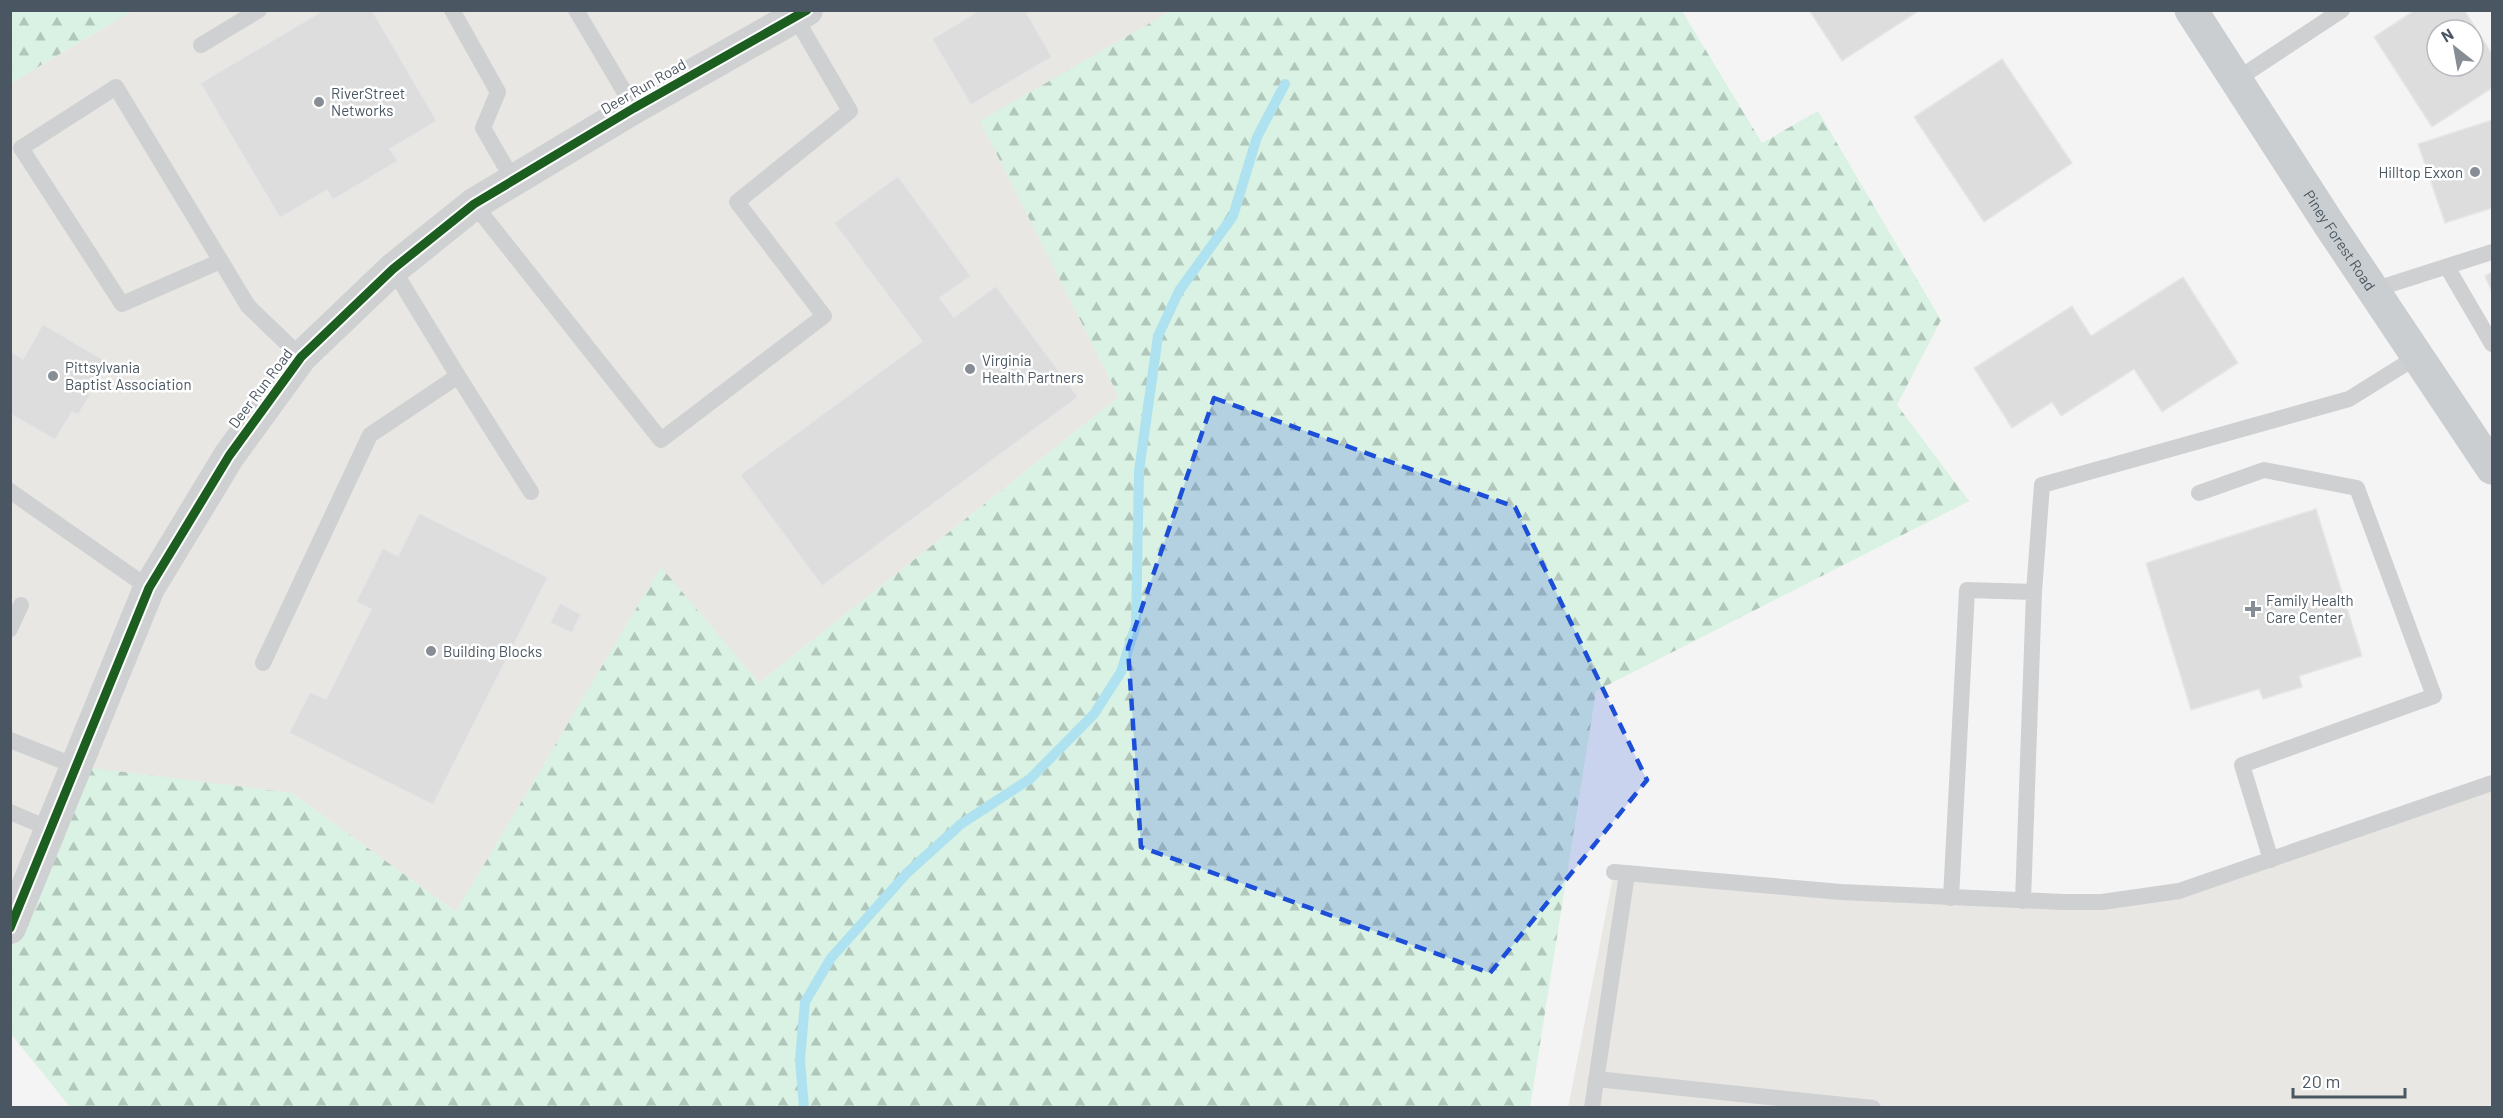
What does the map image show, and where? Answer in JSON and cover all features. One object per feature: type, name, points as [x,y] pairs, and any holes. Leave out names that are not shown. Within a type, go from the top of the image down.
[{"type":"main road","name":"Piney Forest Road","points":[[2191,10],[2373,290],[2493,468]]},
{"type":"street","name":"Deer Run Road","points":[[10,928],[149,588],[229,456],[301,357],[393,269],[474,204],[634,108],[801,14]]},
{"type":"lane","points":[[201,45],[259,10]]},
{"type":"lane","points":[[452,10],[498,92],[483,128],[513,180]]},
{"type":"lane","points":[[576,10],[634,108]]},
{"type":"lane","points":[[2236,80],[2342,10]]},
{"type":"lane","points":[[474,204],[661,440],[824,316],[737,201],[850,111],[801,14]]},
{"type":"lane","points":[[221,261],[122,304],[21,148],[116,87],[221,261],[248,306],[301,357]]},
{"type":"lane","points":[[2373,290],[2493,252]]},
{"type":"lane","points":[[2447,267],[2493,344]]},
{"type":"lane","points":[[393,269],[531,492]]},
{"type":"lane","points":[[2023,901],[2034,591],[2042,485],[2349,399],[2418,356]]},
{"type":"lane","points":[[263,663],[370,435],[458,376]]},
{"type":"lane","points":[[2199,493],[2264,470],[2357,488],[2434,696],[2242,765],[2271,860]]},
{"type":"lane","points":[[10,491],[149,588]]},
{"type":"lane","points":[[1952,898],[1967,590],[2034,591]]},
{"type":"lane","points":[[10,628],[21,605]]},
{"type":"lane","points":[[10,740],[75,766]]},
{"type":"lane","points":[[1592,1107],[1621,873],[1841,892],[2023,901],[2102,902],[2179,891],[2493,783]]},
{"type":"lane","points":[[10,812],[50,829]]},
{"type":"lane","points":[[1596,1080],[1874,1107]]},
{"type":"highlighted area","points":[[1214,398],[1515,507],[1647,780],[1490,973],[1141,847],[1128,648]]},
{"type":"shaded area","points":[[132,11],[1171,11],[981,121],[1119,397],[759,683],[661,568],[456,912],[292,793],[11,928],[11,83]]},
{"type":"shaded area","points":[[2492,783],[2492,1107],[1568,1108],[1614,872],[2063,902],[2179,891]]},
{"type":"green space","points":[[11,10],[132,10],[132,11],[11,83]]},
{"type":"green space","points":[[1171,11],[1682,11],[1762,143],[1818,111],[1941,320],[1897,405],[1969,501],[1596,691],[1530,1107],[70,1107],[11,1034],[10,928],[75,766],[292,793],[456,912],[661,567],[759,683],[1119,397],[980,121]]},
{"type":"building","name":"RiverStreet Networks","points":[[324,10],[372,10],[437,121],[390,149],[398,161],[333,200],[327,190],[280,218],[200,83]]},
{"type":"building","points":[[980,10],[1025,10],[1052,57],[971,105],[932,39]]},
{"type":"building","points":[[1809,10],[1920,10],[1842,61]]},
{"type":"building","points":[[2415,10],[2464,10],[2469,18],[2425,18],[2425,78],[2485,78],[2485,43],[2492,54],[2492,88],[2432,127],[2374,37]]},
{"type":"building","points":[[2002,59],[2072,163],[1984,222],[1914,117]]},
{"type":"building","points":[[2492,120],[2492,208],[2445,223],[2418,144]]},
{"type":"building","name":"Virginia Health Partners","points":[[898,176],[971,276],[940,298],[954,317],[996,286],[1078,397],[822,586],[740,475],[922,341],[834,223]]},
{"type":"building","points":[[2492,272],[2492,292],[2485,276]]},
{"type":"building","points":[[2183,277],[2238,363],[2162,412],[2134,369],[2061,416],[2052,402],[2012,428],[1974,368],[2072,306],[2091,336]]},
{"type":"building","name":"Pittsylvania Baptist Association","points":[[43,324],[104,360],[86,392],[91,394],[78,415],[72,412],[55,440],[10,414],[10,351],[23,359]]},
{"type":"building","points":[[2316,509],[2362,656],[2299,676],[2302,687],[2263,699],[2259,689],[2191,710],[2146,563]]},
{"type":"building","name":"Building Blocks","points":[[419,513],[548,577],[433,805],[289,733],[310,692],[326,699],[371,609],[356,602],[383,548],[398,556]]},
{"type":"building","points":[[560,603],[581,614],[572,633],[550,623]]},
{"type":"waterway","points":[[804,1108],[800,1060],[805,1002],[831,958],[907,873],[961,824],[1030,779],[1094,714],[1121,672],[1136,625],[1139,471],[1158,336],[1179,291],[1233,216],[1257,137],[1285,84]]},
{"type":"cycle path","points":[[10,928],[149,588],[229,456],[301,357],[393,269],[474,204],[634,108],[807,10]]},
{"type":"place","name":"RiverStreet Networks","points":[[319,102]]},
{"type":"place","name":"Hilltop Exxon","points":[[2475,172]]},
{"type":"place","name":"Virginia Health Partners","points":[[970,369]]},
{"type":"place","name":"Pittsylvania Baptist Association","points":[[53,376]]},
{"type":"place","name":"Family Health Care Center","points":[[2253,609]]},
{"type":"place","name":"Building Blocks","points":[[431,651]]}]
